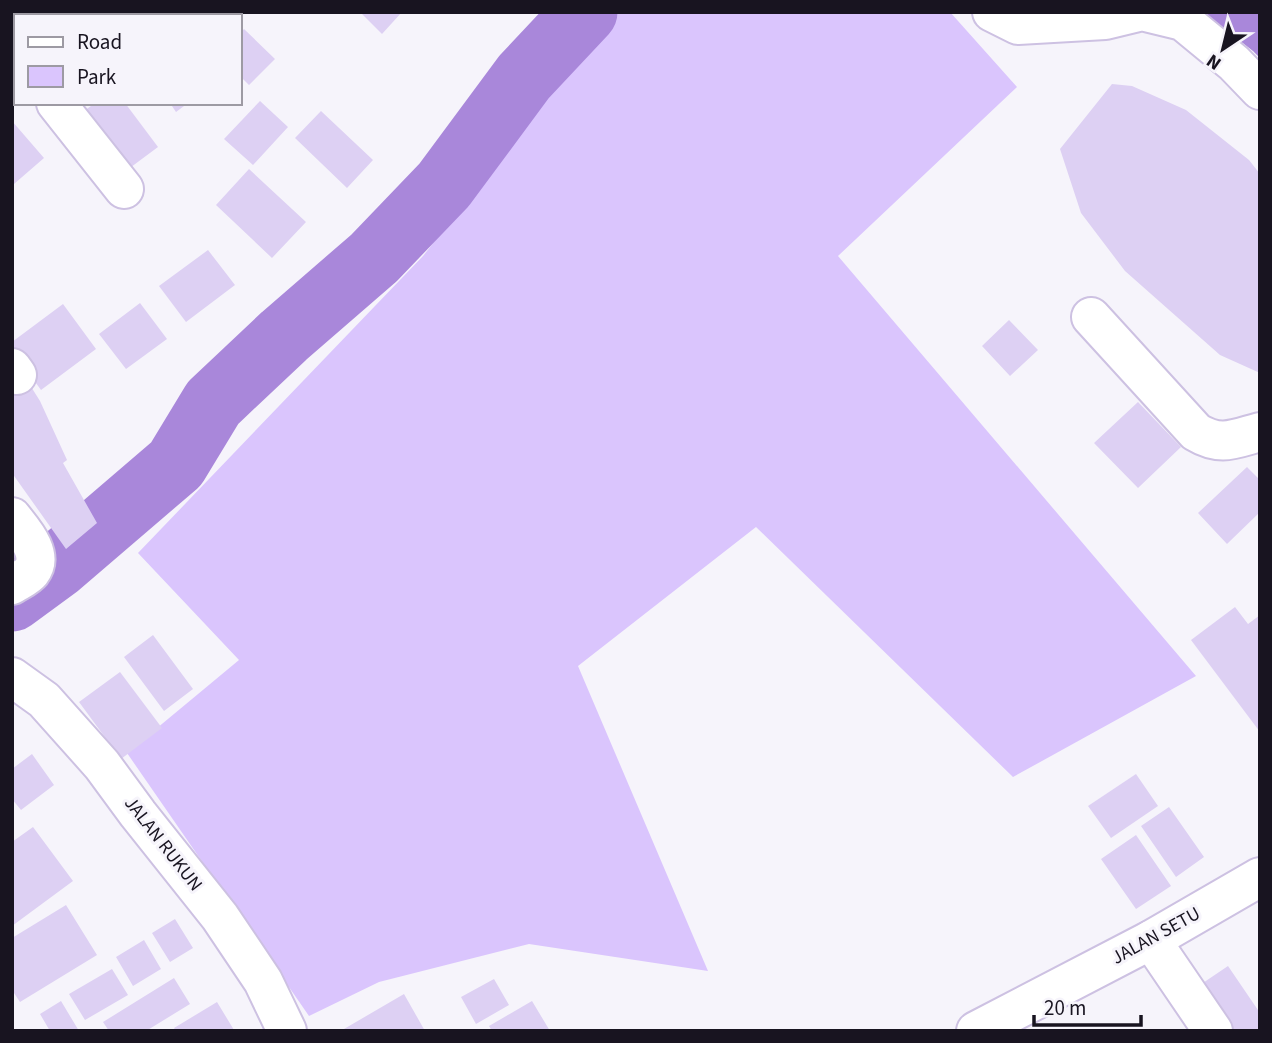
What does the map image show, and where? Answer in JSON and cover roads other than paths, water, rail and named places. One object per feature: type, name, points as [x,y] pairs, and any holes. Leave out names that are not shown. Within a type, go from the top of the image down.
[{"type":"street","points":[[992,12],[1018,25],[1105,20],[1138,12]]},
{"type":"street","points":[[1146,12],[1183,21],[1234,62],[1260,90]]},
{"type":"street","points":[[58,105],[124,189]]},
{"type":"street","points":[[1091,317],[1196,432],[1209,440],[1224,441],[1260,432]]},
{"type":"street","points":[[12,517],[32,545],[35,561],[31,572],[12,585]]},
{"type":"street","name":"JALAN RUKUN","points":[[12,677],[44,699],[102,765],[220,917],[263,981],[287,1031]]},
{"type":"street","name":"JALAN SETU","points":[[976,1031],[1151,940],[1260,877]]},
{"type":"street","points":[[1151,940],[1213,1031]]},
{"type":"waterway","points":[[12,599],[57,566],[176,464],[213,403],[284,336],[374,258],[444,185],[524,77],[585,12]]}]
